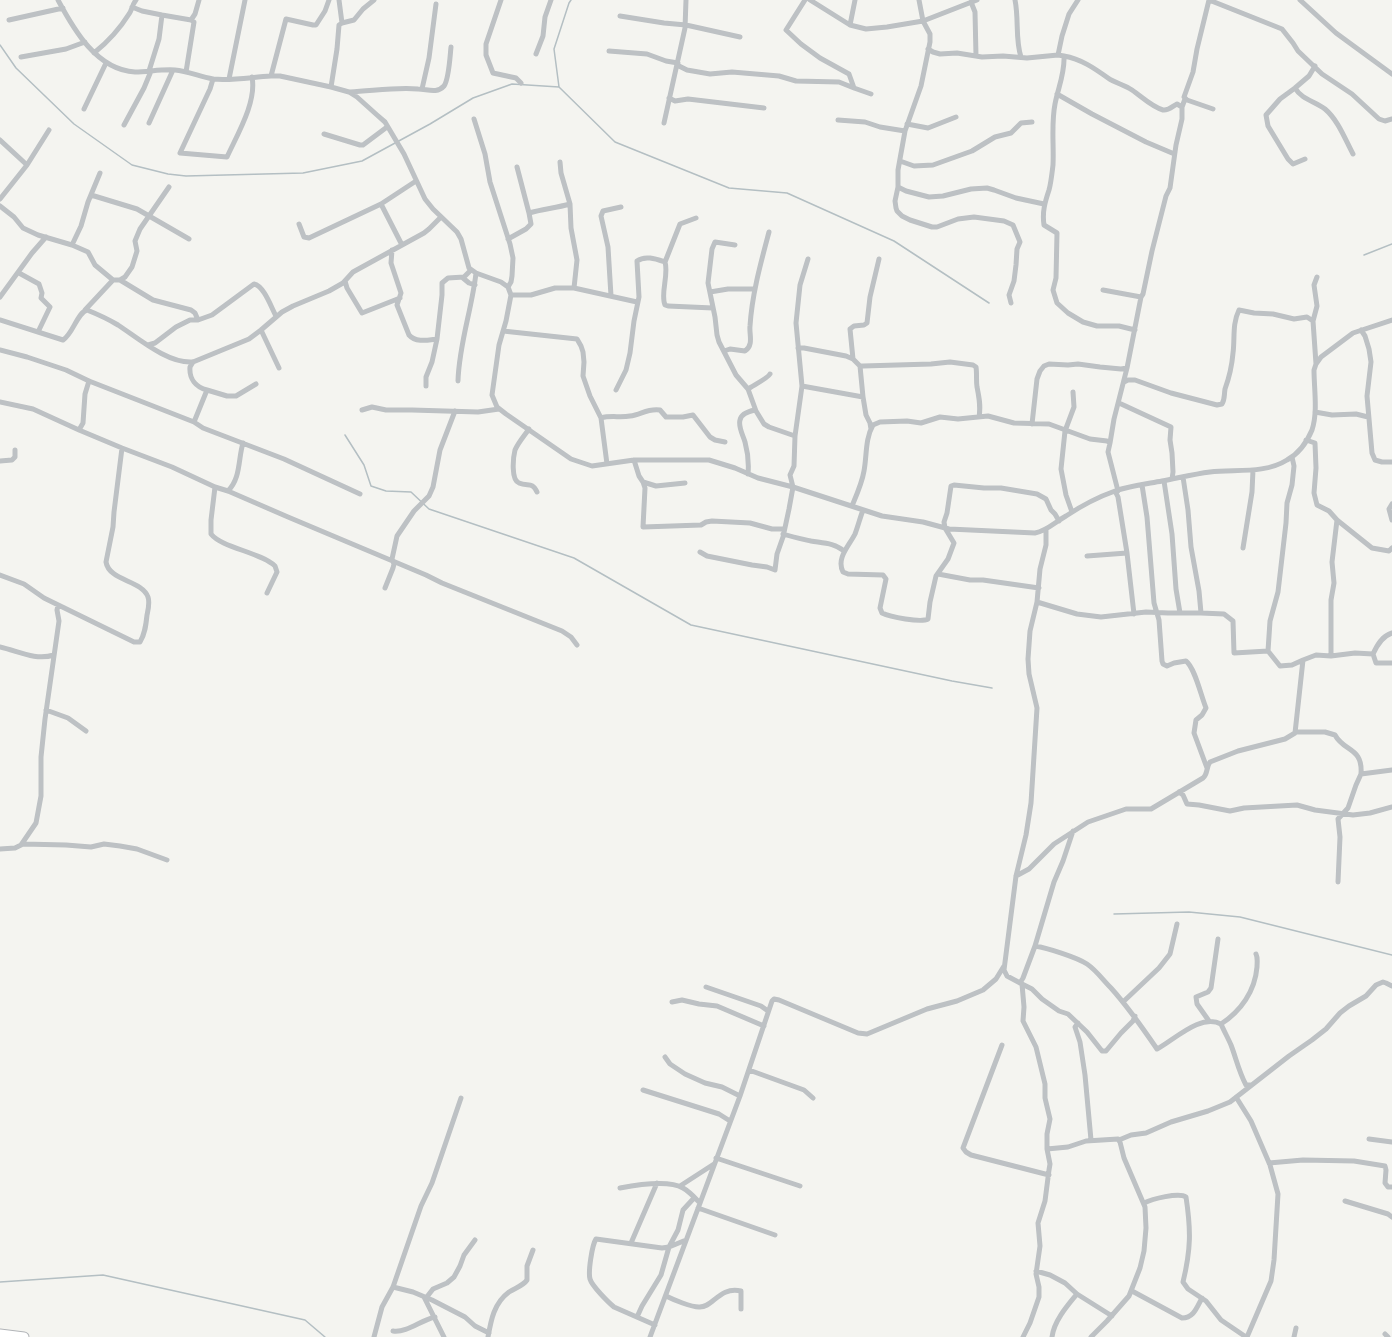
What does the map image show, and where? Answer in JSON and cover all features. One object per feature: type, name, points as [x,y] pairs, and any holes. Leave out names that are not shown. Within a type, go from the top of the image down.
[{"type":"highway","points":[[0,1334],[24,1337]]},
{"type":"street","points":[[58,0],[85,42],[94,53],[106,63],[130,71],[173,70],[213,78],[229,79],[271,76],[300,80],[349,92],[377,114],[404,154],[425,199],[441,217],[458,232],[473,272],[475,285],[459,362],[458,381]]},
{"type":"street","points":[[94,53],[114,36],[131,11],[136,0]]},
{"type":"street","points":[[191,20],[195,14],[199,0]]},
{"type":"street","points":[[229,79],[246,0]]},
{"type":"street","points":[[271,76],[286,19],[313,25],[316,24],[325,11],[329,0]]},
{"type":"street","points":[[338,0],[342,23]]},
{"type":"street","points":[[331,87],[339,25],[354,20],[363,9],[374,0]]},
{"type":"street","points":[[501,0],[486,44],[486,55],[493,73],[516,78],[521,83]]},
{"type":"street","points":[[536,54],[543,36],[545,18],[551,0]]},
{"type":"street","points":[[664,123],[686,25],[686,0]]},
{"type":"street","points":[[806,0],[786,30],[801,44],[820,58],[850,74],[854,88]]},
{"type":"street","points":[[810,0],[850,25],[866,29],[923,21],[977,0]]},
{"type":"street","points":[[850,25],[855,0]]},
{"type":"street","points":[[919,0],[923,21],[930,34],[920,86],[905,131],[895,201],[896,208],[902,216],[910,220],[935,227],[958,218],[974,217],[1004,221],[1013,225],[1020,242],[1017,249],[1014,281],[1009,295],[1011,303]]},
{"type":"street","points":[[1015,0],[1017,8],[1018,43],[1021,57]]},
{"type":"street","points":[[1058,55],[1069,14],[1078,0]]},
{"type":"street","points":[[1134,614],[1127,553],[1118,497],[1108,452],[1114,419],[1124,382],[1135,330],[1140,296],[1143,294],[1152,251],[1170,188],[1175,152],[1182,119],[1182,107],[1185,99],[1184,96],[1193,72],[1209,0],[1282,29],[1293,42],[1298,51],[1322,74],[1352,94],[1379,119],[1385,121],[1392,119]]},
{"type":"street","points":[[1300,0],[1336,33],[1392,74]]},
{"type":"street","points":[[971,2],[975,12],[976,56]]},
{"type":"street","points":[[422,89],[429,58],[436,4]]},
{"type":"street","points":[[132,7],[142,11],[191,20],[194,22],[186,72]]},
{"type":"street","points":[[9,20],[63,8]]},
{"type":"street","points":[[124,125],[144,88],[150,71],[159,39],[162,15]]},
{"type":"street","points":[[620,16],[686,25],[740,36]]},
{"type":"street","points":[[21,57],[66,49],[85,42]]},
{"type":"street","points":[[349,92],[396,88],[435,91],[444,87],[446,82],[451,47]]},
{"type":"street","points":[[928,49],[940,54],[957,53],[976,56],[1027,58],[1058,55],[1074,58],[1091,65],[1108,78],[1130,89],[1146,101],[1164,110],[1168,110],[1177,104],[1182,107]]},
{"type":"street","points":[[609,51],[647,54],[677,64],[687,70],[710,74],[732,72],[779,76],[796,81],[839,82],[871,94]]},
{"type":"street","points":[[1064,56],[1063,71],[1053,116],[1053,166],[1043,212],[1044,225],[1057,233],[1056,278],[1053,290],[1056,303],[1068,313],[1083,322],[1098,326],[1119,326],[1135,330]]},
{"type":"street","points":[[84,109],[106,63]]},
{"type":"street","points":[[1305,159],[1294,164],[1292,163],[1268,126],[1267,114],[1280,99],[1309,76],[1315,66]]},
{"type":"street","points":[[149,123],[173,70]]},
{"type":"street","points":[[213,78],[210,89],[180,152],[227,157],[251,101],[254,84],[252,77]]},
{"type":"street","points":[[1295,88],[1299,95],[1325,109],[1336,120],[1353,154]]},
{"type":"street","points":[[1057,94],[1146,142],[1172,153],[1175,152]]},
{"type":"street","points":[[669,98],[675,101],[688,99],[764,108]]},
{"type":"street","points":[[1185,99],[1212,109]]},
{"type":"street","points":[[907,124],[928,128],[956,117]]},
{"type":"street","points":[[474,119],[485,154],[490,182],[513,258],[511,282],[508,287]]},
{"type":"street","points":[[838,120],[864,122],[880,127],[905,131]]},
{"type":"street","points":[[900,160],[914,166],[933,165],[972,151],[995,137],[1011,133],[1021,124],[1032,122]]},
{"type":"street","points":[[324,134],[363,145],[387,127]]},
{"type":"street","points":[[0,199],[27,165],[49,130]]},
{"type":"street","points":[[0,140],[27,165]]},
{"type":"street","points":[[560,162],[561,173],[570,204],[571,228],[577,260],[574,288]]},
{"type":"street","points":[[508,239],[526,229],[531,224],[517,167]]},
{"type":"street","points":[[72,245],[81,226],[100,173]]},
{"type":"street","points":[[299,224],[304,237],[309,238],[381,204],[416,181]]},
{"type":"street","points":[[120,280],[125,277],[132,267],[137,250],[135,240],[142,226],[169,187]]},
{"type":"street","points":[[898,187],[906,191],[929,197],[943,196],[971,189],[987,188],[1016,198],[1044,204]]},
{"type":"street","points":[[91,195],[137,209],[189,239]]},
{"type":"street","points":[[381,204],[402,245]]},
{"type":"street","points":[[529,213],[544,209],[559,208],[570,204]]},
{"type":"street","points":[[0,206],[14,217],[23,228],[88,252],[95,265],[113,280],[120,280],[153,300],[191,310],[195,313],[198,320]]},
{"type":"street","points":[[611,296],[608,248],[601,216],[603,211],[621,207]]},
{"type":"street","points":[[85,310],[116,324],[148,345],[179,360],[194,362],[249,339],[262,330],[276,316],[293,306],[322,295],[344,281],[353,272],[430,230],[441,217]]},
{"type":"street","points":[[696,218],[680,224],[665,262],[666,277],[663,300],[665,305],[713,308]]},
{"type":"street","points":[[724,351],[730,349],[745,351],[751,341],[750,325],[755,289],[769,232]]},
{"type":"street","points":[[0,297],[19,273],[32,253],[46,237]]},
{"type":"street","points":[[735,245],[714,243],[708,283],[717,335],[736,375],[748,389],[755,410],[765,425],[795,436]]},
{"type":"street","points":[[392,250],[391,264],[401,293],[397,305],[410,337],[419,340],[437,339]]},
{"type":"street","points":[[616,390],[626,370],[630,353],[639,297],[637,261],[641,258],[653,258],[665,262]]},
{"type":"street","points":[[700,552],[707,556],[776,570],[777,554],[784,532],[792,487],[790,475],[794,466],[795,436],[802,386],[796,323],[800,285],[808,259]]},
{"type":"street","points":[[853,359],[850,329],[854,326],[864,325],[867,323],[870,297],[880,259]]},
{"type":"street","points":[[426,386],[426,377],[432,362],[437,339],[442,283],[445,279],[463,278],[473,272]]},
{"type":"street","points":[[473,272],[501,282],[508,287],[511,295],[499,345],[492,395],[495,404],[498,409],[571,459],[592,466],[634,460],[709,460],[748,474],[882,516],[923,522],[963,531],[1003,531],[1022,534],[1035,533],[1046,530],[1072,512],[1092,501],[1116,491],[1209,472],[1254,470],[1278,465],[1297,454],[1312,430],[1315,412],[1314,370],[1320,357],[1353,333],[1385,324],[1392,320]]},
{"type":"street","points":[[19,273],[39,284],[42,293],[41,298],[50,307],[38,332]]},
{"type":"street","points":[[1316,364],[1313,321],[1317,306],[1314,285],[1317,276]]},
{"type":"street","points":[[463,278],[469,283],[475,285]]},
{"type":"street","points":[[0,320],[59,339],[65,339],[85,310],[113,280]]},
{"type":"street","points":[[344,281],[362,313],[400,298]]},
{"type":"street","points":[[148,345],[155,343],[176,327],[190,320],[198,320],[212,315],[254,284],[257,284],[262,290],[276,316]]},
{"type":"street","points":[[511,295],[531,295],[555,288],[574,288],[637,302]]},
{"type":"street","points":[[710,292],[728,289],[755,289]]},
{"type":"street","points":[[1103,290],[1140,296]]},
{"type":"street","points":[[1124,382],[1128,380],[1135,380],[1171,393],[1220,405],[1224,402],[1225,390],[1233,354],[1234,326],[1239,310],[1273,314],[1294,319],[1307,317],[1313,321]]},
{"type":"street","points":[[262,330],[279,368]]},
{"type":"street","points":[[1361,330],[1365,336],[1371,362],[1367,396],[1372,453],[1376,460],[1382,462],[1392,462]]},
{"type":"street","points":[[503,331],[578,338],[583,352],[583,376],[590,396],[601,418],[607,464]]},
{"type":"street","points":[[798,348],[846,356],[853,359],[860,366],[866,415],[871,429]]},
{"type":"street","points":[[0,350],[44,362],[66,370],[89,381],[194,422],[203,428],[243,442],[284,459],[360,494]]},
{"type":"street","points":[[194,362],[190,367],[190,376],[195,385],[207,390],[227,396],[236,396],[256,384]]},
{"type":"street","points":[[860,366],[950,362],[973,365],[976,367],[977,386],[981,409],[979,417]]},
{"type":"street","points":[[1032,424],[1037,379],[1044,366],[1049,364],[1078,364],[1100,368],[1127,368]]},
{"type":"street","points":[[748,389],[770,374]]},
{"type":"street","points":[[79,430],[83,423],[85,394],[89,381]]},
{"type":"street","points":[[802,386],[863,397]]},
{"type":"street","points":[[194,422],[207,390]]},
{"type":"street","points":[[1072,512],[1066,496],[1061,469],[1065,431],[1074,407],[1073,392]]},
{"type":"street","points":[[0,402],[33,409],[79,430],[172,467],[442,583],[562,631],[571,637],[577,645]]},
{"type":"street","points":[[1119,403],[1171,427],[1170,440],[1173,472],[1172,479]]},
{"type":"street","points":[[362,410],[372,407],[386,410],[455,410],[478,412],[498,409]]},
{"type":"street","points":[[601,418],[608,416],[630,416],[652,409],[660,410],[666,417],[693,416],[710,437],[725,442]]},
{"type":"street","points":[[385,588],[394,568],[392,559],[397,536],[414,511],[429,496],[433,487],[440,450],[455,410]]},
{"type":"street","points":[[748,474],[749,464],[747,452],[739,422],[742,416],[747,412],[755,410]]},
{"type":"street","points":[[1315,412],[1332,415],[1356,414],[1368,417]]},
{"type":"street","points":[[852,506],[861,484],[866,448],[871,429],[875,423],[907,421],[921,423],[940,418],[958,419],[988,416],[1014,423],[1048,424],[1090,439],[1107,441],[1110,443]]},
{"type":"street","points":[[529,429],[515,450],[514,474],[518,483],[531,485],[536,488],[537,492]]},
{"type":"street","points":[[1306,440],[1315,443],[1316,468],[1314,494],[1317,505],[1329,511],[1337,520],[1372,548],[1389,551],[1392,548]]},
{"type":"street","points":[[228,491],[234,484],[238,474],[243,442]]},
{"type":"street","points":[[0,575],[24,584],[44,598],[134,642],[140,642],[143,637],[148,606],[148,596],[141,589],[113,573],[107,566],[106,562],[113,527],[122,448]]},
{"type":"street","points":[[0,461],[12,460],[15,457],[14,450]]},
{"type":"street","points":[[1292,457],[1294,466],[1287,503],[1282,564],[1278,592],[1270,621],[1268,651],[1280,666],[1292,665],[1316,655],[1331,656],[1355,653],[1373,654]]},
{"type":"street","points":[[634,460],[639,476],[643,482],[645,495],[643,527],[702,525],[706,522],[712,521],[750,524],[784,532],[812,541],[833,544],[840,547],[844,551]]},
{"type":"street","points":[[1243,548],[1254,470]]},
{"type":"street","points":[[1183,477],[1188,510],[1191,547],[1199,591],[1201,613]]},
{"type":"street","points":[[1164,481],[1172,534],[1176,589],[1180,613]]},
{"type":"street","points":[[643,482],[656,486],[685,483]]},
{"type":"street","points":[[1142,485],[1147,517],[1154,603],[1159,620],[1164,664],[1167,666],[1186,661],[1190,664],[1206,708],[1202,716],[1196,720],[1194,732],[1207,768]]},
{"type":"street","points":[[215,486],[210,520],[211,534],[217,540],[262,558],[277,568],[277,572],[267,593]]},
{"type":"street","points":[[863,510],[854,535],[844,551],[842,569],[845,574],[881,575],[885,577],[886,584],[881,611],[898,618],[923,621],[928,619],[936,576],[948,559],[954,543],[945,528],[944,522],[947,513],[950,486],[1001,488],[1037,494],[1046,499],[1051,510],[1059,520]]},
{"type":"street","points":[[1392,504],[1389,509],[1392,520]]},
{"type":"street","points":[[1331,656],[1331,600],[1334,583],[1332,562],[1337,520]]},
{"type":"street","points":[[1046,530],[1046,545],[1040,569],[1037,602],[1030,631],[1028,659],[1029,674],[1037,708],[1031,803],[1026,835],[1016,876],[1004,970],[1007,976],[1032,989],[1042,999],[1059,1011],[1068,1014],[1087,1032],[1102,1051],[1106,1051],[1121,1033],[1134,1021],[1135,1016]]},
{"type":"street","points":[[1087,556],[1127,553]]},
{"type":"street","points":[[938,574],[970,580],[983,580],[1039,588]]},
{"type":"street","points":[[1037,602],[1077,614],[1100,617],[1146,612],[1224,614],[1232,621],[1234,652],[1268,651]]},
{"type":"street","points":[[23,844],[36,823],[41,796],[41,757],[46,710],[59,621],[57,610],[58,605]]},
{"type":"street","points":[[1392,633],[1387,634],[1384,639],[1378,643],[1373,654],[1376,663],[1392,663]]},
{"type":"street","points":[[0,647],[42,658],[54,656]]},
{"type":"street","points":[[1016,876],[1029,869],[1054,844],[1093,820],[1126,808],[1151,809],[1203,778],[1210,762],[1238,751],[1285,739],[1294,735],[1296,732],[1303,660]]},
{"type":"street","points":[[46,710],[68,718],[86,731]]},
{"type":"street","points":[[1296,732],[1325,732],[1335,735],[1338,740],[1360,758],[1362,766],[1361,774],[1348,808],[1338,819],[1340,837],[1338,882]]},
{"type":"street","points":[[1361,774],[1392,770]]},
{"type":"street","points":[[1179,792],[1183,795],[1187,804],[1226,811],[1244,808],[1297,805],[1315,810],[1353,815],[1370,813],[1392,807]]},
{"type":"street","points":[[1023,1337],[1030,1323],[1039,1297],[1036,1271],[1040,1246],[1038,1223],[1045,1201],[1049,1175],[1050,1164],[1047,1138],[1050,1119],[1045,1098],[1046,1084],[1036,1047],[1023,1021],[1024,1007],[1021,983],[1054,882],[1064,861],[1073,831]]},
{"type":"street","points":[[0,849],[15,848],[23,844],[83,847],[104,844],[137,850],[167,860]]},
{"type":"street","points":[[1124,1002],[1159,968],[1170,954],[1177,924]]},
{"type":"street","points":[[1209,1021],[1197,1004],[1196,997],[1208,992],[1211,988],[1218,939]]},
{"type":"street","points":[[1034,946],[1074,958],[1088,965],[1124,1002],[1157,1050],[1196,1025],[1209,1021],[1221,1024],[1231,1046],[1243,1080],[1246,1085],[1251,1085]]},
{"type":"street","points":[[1221,1024],[1235,1013],[1252,989],[1258,958],[1256,954]]},
{"type":"street","points":[[650,1337],[740,1096],[772,1001],[776,999],[779,1000],[858,1034],[868,1034],[927,1009],[957,1001],[983,990],[996,979],[1004,965]]},
{"type":"street","points":[[1048,1149],[1068,1147],[1090,1140],[1114,1138],[1119,1140],[1131,1135],[1146,1133],[1171,1122],[1226,1104],[1326,1029],[1340,1013],[1369,993],[1376,985],[1382,982],[1392,986]]},
{"type":"street","points":[[706,987],[760,1006],[768,1011]]},
{"type":"street","points":[[672,1002],[682,1000],[717,1006],[764,1026]]},
{"type":"street","points":[[1078,1023],[1075,1027],[1080,1042],[1085,1075],[1090,1140]]},
{"type":"street","points":[[1002,1044],[963,1148],[971,1155],[1049,1175]]},
{"type":"street","points":[[665,1057],[677,1070],[705,1083],[722,1087],[740,1096]]},
{"type":"street","points":[[749,1070],[804,1090],[813,1098]]},
{"type":"street","points":[[644,1090],[719,1114],[730,1121]]},
{"type":"street","points":[[1144,1203],[1149,1200],[1175,1195],[1182,1195],[1186,1197],[1190,1235],[1190,1253],[1183,1282],[1188,1289],[1206,1301],[1221,1320],[1246,1337],[1271,1281],[1273,1272],[1278,1194],[1269,1163],[1251,1121],[1236,1097]]},
{"type":"street","points":[[374,1337],[382,1307],[393,1287],[421,1206],[432,1183],[461,1098]]},
{"type":"street","points":[[1369,1139],[1392,1142]]},
{"type":"street","points":[[1091,1337],[1129,1296],[1143,1261],[1146,1228],[1144,1203],[1124,1158],[1119,1140]]},
{"type":"street","points":[[716,1158],[800,1186]]},
{"type":"street","points":[[1269,1163],[1303,1160],[1354,1161],[1385,1166],[1385,1183],[1388,1187],[1392,1187]]},
{"type":"street","points":[[680,1186],[714,1164]]},
{"type":"street","points":[[631,1243],[657,1183]]},
{"type":"street","points":[[620,1188],[657,1183],[680,1186],[694,1198],[699,1206],[775,1235]]},
{"type":"street","points":[[637,1317],[661,1275],[669,1246],[678,1230],[683,1210],[694,1198]]},
{"type":"street","points":[[1345,1201],[1388,1214],[1392,1217]]},
{"type":"street","points":[[655,1325],[610,1304],[592,1283],[589,1277],[592,1248],[595,1240],[598,1239],[662,1248],[686,1240]]},
{"type":"street","points":[[425,1298],[433,1289],[447,1283],[454,1277],[464,1255],[474,1240]]},
{"type":"street","points":[[393,1287],[413,1292],[465,1317],[474,1326],[489,1335],[494,1313],[502,1297],[528,1280],[527,1266],[533,1250]]},
{"type":"street","points":[[1036,1271],[1050,1275],[1065,1283],[1077,1294],[1112,1316]]},
{"type":"street","points":[[666,1296],[699,1307],[708,1305],[717,1297],[733,1289],[741,1291],[741,1309]]},
{"type":"street","points":[[1132,1291],[1182,1318],[1193,1315],[1202,1298]]},
{"type":"street","points":[[1052,1337],[1056,1324],[1077,1294]]},
{"type":"street","points":[[425,1298],[444,1337]]},
{"type":"street","points":[[393,1331],[399,1332],[435,1317]]},
{"type":"street","points":[[1294,1337],[1296,1328]]},
{"type":"waterway","points":[[559,87],[554,49],[571,0]]},
{"type":"waterway","points":[[0,45],[16,68],[74,124],[132,165],[168,174],[186,176],[303,173],[362,161],[430,124],[473,98],[512,84],[559,87],[615,142],[729,188],[787,193],[894,241],[989,303]]},
{"type":"waterway","points":[[1364,255],[1392,244]]},
{"type":"waterway","points":[[345,435],[364,465],[371,486],[386,491],[411,492],[429,509],[574,558],[691,625],[952,681],[992,688]]},
{"type":"waterway","points":[[1114,914],[1189,912],[1240,917],[1392,955]]},
{"type":"waterway","points":[[0,1282],[103,1275],[305,1320],[325,1337]]}]
